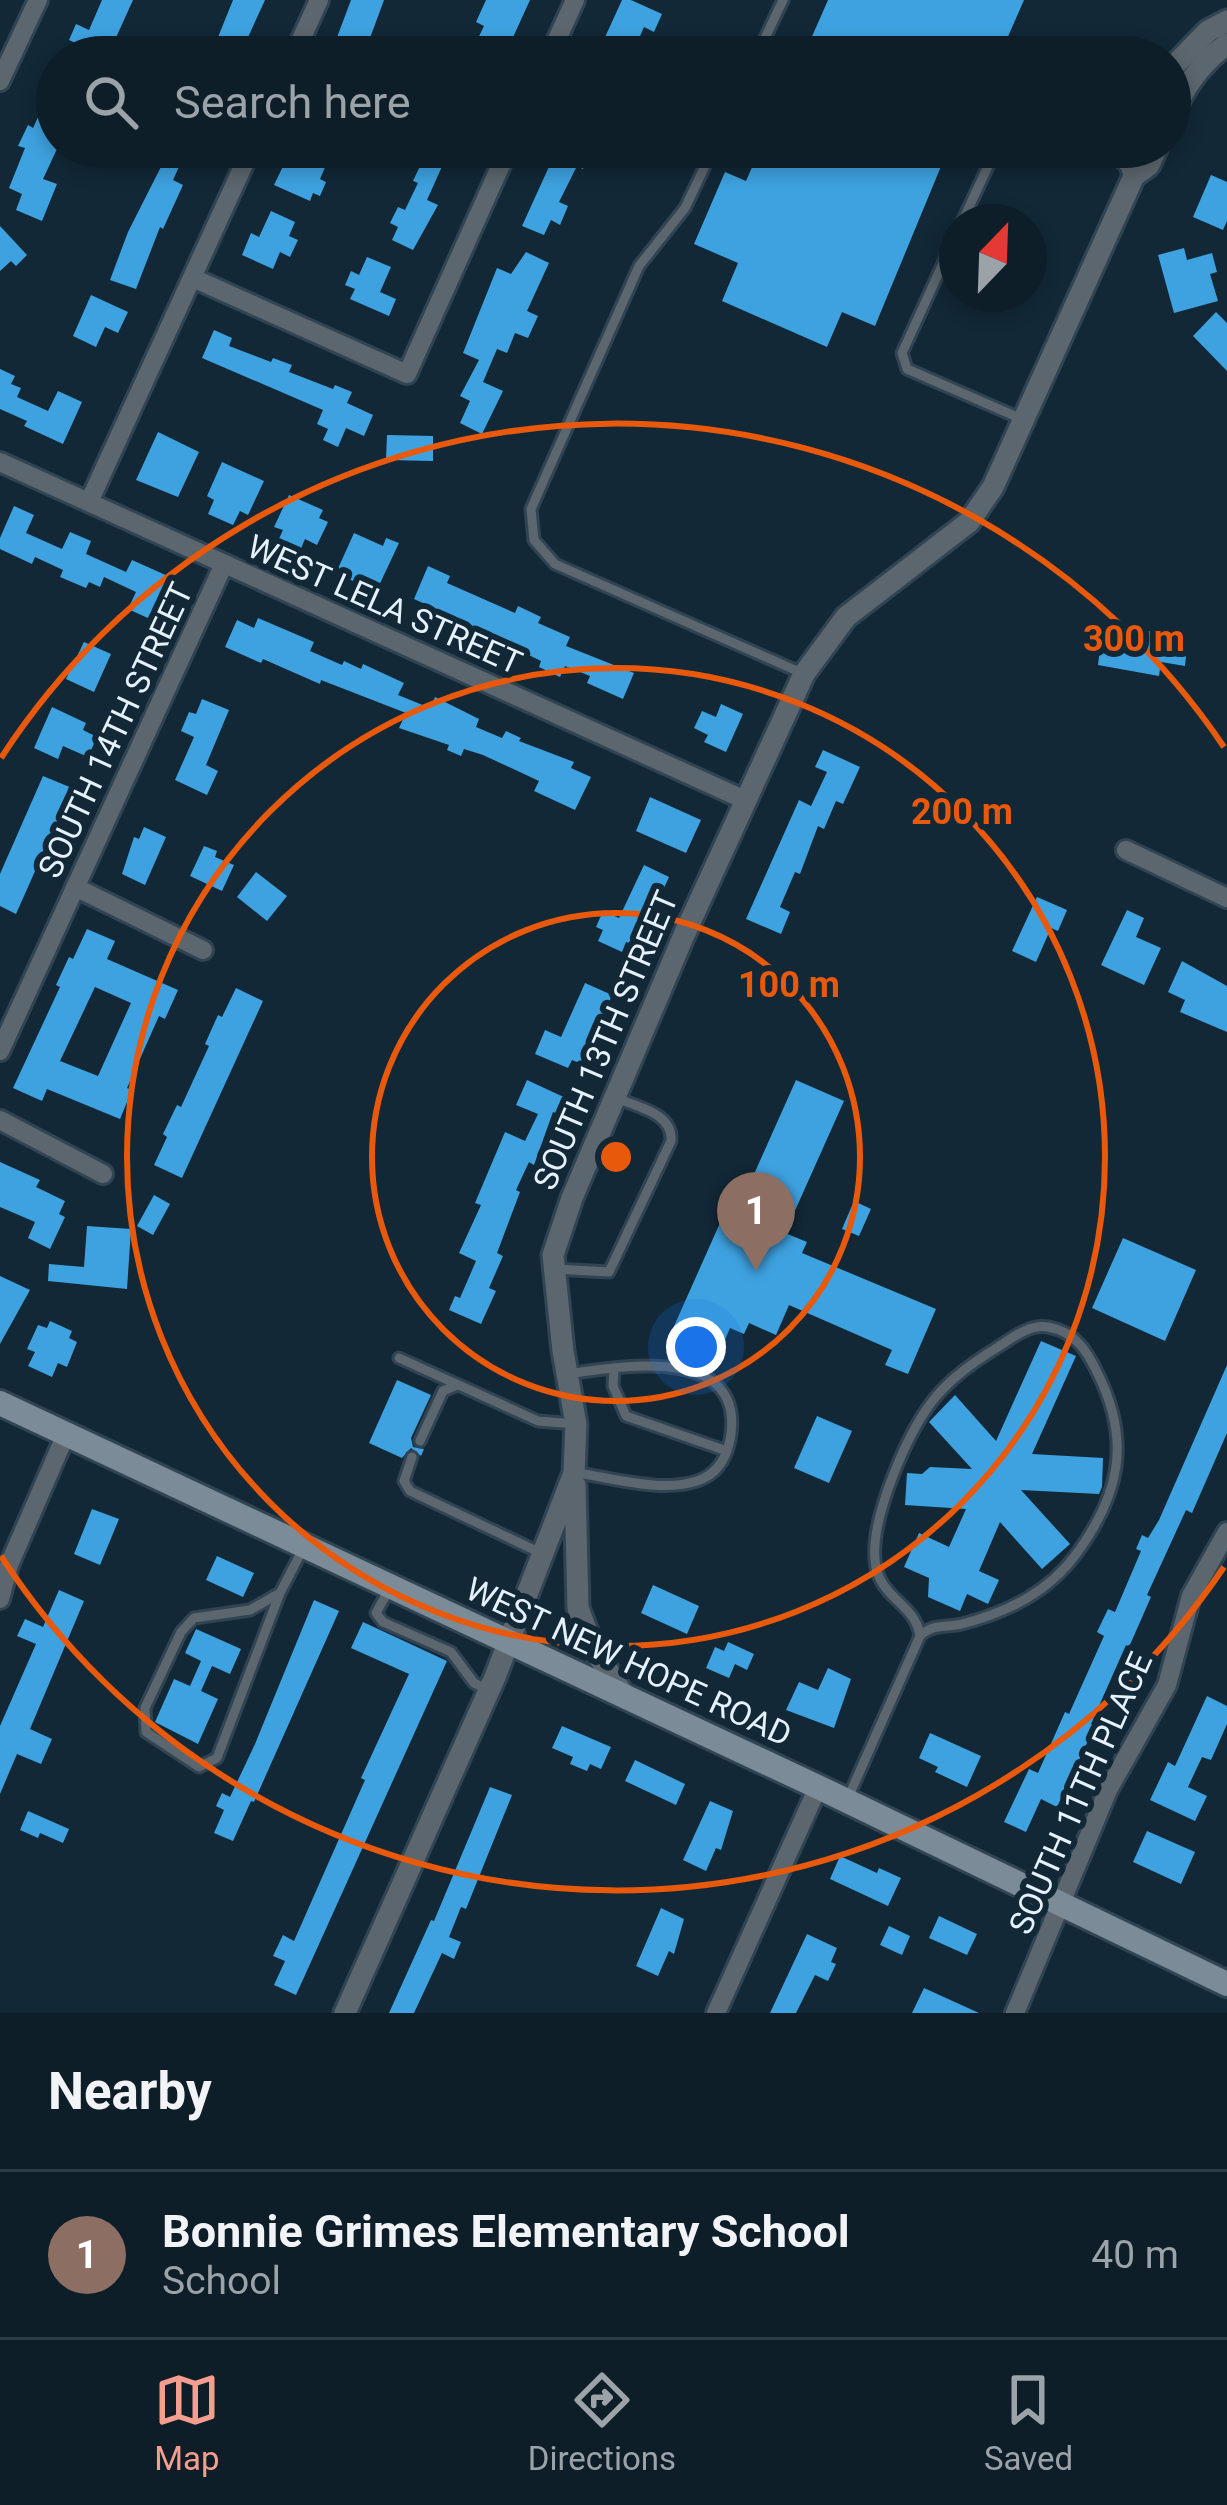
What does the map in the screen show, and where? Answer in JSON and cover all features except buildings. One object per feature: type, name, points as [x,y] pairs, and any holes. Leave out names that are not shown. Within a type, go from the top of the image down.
[{"type":"main road","name":"WEST NEW HOPE ROAD","points":[[0,1403],[818,1786],[1227,1984]]},
{"type":"street","points":[[0,82],[38,0]]},
{"type":"street","points":[[303,36],[319,0]]},
{"type":"street","points":[[559,36],[575,0]]},
{"type":"street","points":[[1191,48],[1227,21]]},
{"type":"street","points":[[1191,79],[1227,44]]},
{"type":"street","points":[[89,502],[243,168]]},
{"type":"street","points":[[193,278],[407,374],[500,168]]},
{"type":"street","points":[[1130,168],[1133,176]]},
{"type":"street","name":"SOUTH 13TH STREET","points":[[345,2013],[490,1690],[574,1473],[576,1424],[553,1255],[572,1198],[804,674],[846,616],[969,522],[993,488],[1133,176],[1145,168]]},
{"type":"street","name":"WEST LELA STREET","points":[[0,464],[745,800]]},
{"type":"street","name":"SOUTH 14TH STREET","points":[[0,1051],[224,564]]},
{"type":"street","points":[[1126,850],[1227,898]]},
{"type":"street","points":[[75,887],[203,950]]},
{"type":"street","points":[[0,1120],[103,1174]]},
{"type":"street","points":[[0,1599],[9,1565],[66,1434]]},
{"type":"street","points":[[574,1473],[578,1607],[593,1648],[623,1694]]},
{"type":"street","name":"SOUTH 11TH PLACE","points":[[1015,2013],[1108,1790],[1167,1685],[1191,1596],[1227,1532]]},
{"type":"street","points":[[716,2013],[818,1786]]},
{"type":"lane","points":[[766,36],[782,0]]},
{"type":"lane","points":[[704,168],[686,208],[639,266],[531,509],[534,540],[555,564],[804,674]]},
{"type":"lane","points":[[970,204],[987,168]]},
{"type":"lane","points":[[939,272],[902,353],[908,369],[1024,420]]},
{"type":"lane","points":[[555,1268],[609,1272],[671,1141],[672,1128],[666,1120],[616,1098]]},
{"type":"lane","points":[[847,1800],[920,1636],[934,1626],[963,1624],[1028,1600],[1078,1552],[1109,1494],[1119,1459],[1119,1429],[1086,1348],[1075,1338],[1048,1327],[1020,1333],[964,1368],[922,1417],[890,1486],[874,1554],[882,1587],[915,1618],[920,1636]]},
{"type":"lane","points":[[399,1358],[538,1421],[576,1424]]},
{"type":"lane","points":[[567,1375],[651,1364],[698,1374],[729,1401],[733,1424],[728,1451],[717,1469],[701,1480],[676,1485],[574,1473]]},
{"type":"lane","points":[[614,1368],[614,1386],[626,1416],[728,1451]]},
{"type":"lane","points":[[420,1441],[443,1390],[457,1385]]},
{"type":"lane","points":[[412,1457],[404,1480],[410,1491],[543,1554]]},
{"type":"lane","points":[[280,1594],[250,1610],[194,1618],[181,1632],[145,1708],[146,1732],[199,1767],[217,1758],[280,1594],[304,1546]]},
{"type":"lane","points":[[391,1586],[376,1613],[383,1622],[451,1652],[473,1683],[490,1690]]},
{"type":"place","name":"Bonnie Grimes Elementary School","points":[[756,1271]]}]
